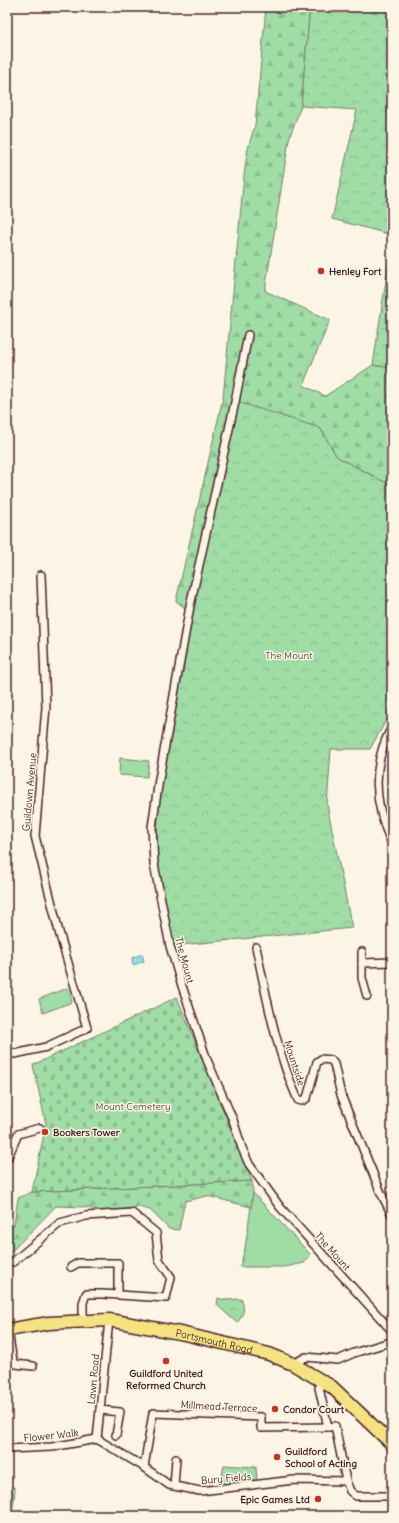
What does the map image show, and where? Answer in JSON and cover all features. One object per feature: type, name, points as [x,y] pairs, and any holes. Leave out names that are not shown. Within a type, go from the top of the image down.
[{"type":"main road","name":"Portsmouth Road","points":[[7,1330],[48,1323],[83,1320],[109,1320],[185,1334],[268,1354],[293,1364],[320,1379],[343,1396],[392,1444]]},
{"type":"street","name":"The Mount","points":[[248,335],[235,402],[190,606],[159,779],[152,827],[154,864],[170,946],[180,980],[207,1060],[233,1120],[249,1164],[280,1207],[392,1331]]},
{"type":"street","name":"Guildown Avenue","points":[[7,1050],[15,1054],[46,1047],[88,1028],[60,932],[35,836],[46,707],[41,575]]},
{"type":"street","points":[[392,726],[385,739],[377,767],[377,796],[386,830],[392,844]]},
{"type":"street","name":"Mountside","points":[[256,947],[272,1023],[287,1075],[298,1100],[302,1101],[307,1098],[317,1062],[325,1058],[331,1060],[334,1064],[341,1095],[381,1194],[392,1215]]},
{"type":"street","points":[[362,952],[362,978],[367,996]]},
{"type":"street","points":[[362,963],[392,962]]},
{"type":"street","points":[[7,1159],[18,1134],[40,1128]]},
{"type":"street","points":[[13,1262],[60,1223],[86,1216],[132,1213],[156,1233],[159,1260],[171,1277],[166,1298],[86,1294],[83,1303],[83,1320]]},
{"type":"street","points":[[71,1267],[78,1264],[118,1263],[118,1295]]},
{"type":"street","name":"Lawn Road","points":[[98,1439],[109,1320]]},
{"type":"street","points":[[7,1330],[9,1356],[15,1364],[33,1366]]},
{"type":"street","points":[[293,1364],[306,1357],[338,1360],[392,1340]]},
{"type":"street","points":[[320,1379],[319,1388],[332,1426],[346,1482],[350,1491],[356,1496],[392,1496]]},
{"type":"street","points":[[100,1410],[120,1412],[116,1436]]},
{"type":"street","name":"Millmead Terrace","points":[[144,1467],[153,1413],[261,1417],[261,1428],[332,1426]]},
{"type":"street","name":"Flower Walk","points":[[7,1449],[52,1447],[98,1439]]},
{"type":"street","name":"Bury Fields","points":[[98,1439],[144,1467],[169,1485],[200,1491],[294,1480],[346,1482]]},
{"type":"street","points":[[174,1486],[176,1459]]},
{"type":"green space","points":[[266,7],[310,7],[301,106],[289,139],[265,291],[330,320],[303,385],[325,396],[373,365],[392,368],[392,486],[337,457],[320,428],[201,620],[176,601],[223,398],[244,175],[248,148],[255,125]]},
{"type":"green space","points":[[310,7],[392,7],[392,235],[332,219],[357,110],[301,106]]},
{"type":"green space","points":[[392,240],[392,368],[373,365]]},
{"type":"green space","name":"The Mount","points":[[238,402],[320,428],[337,457],[392,486],[392,710],[370,749],[331,749],[327,805],[352,928],[171,946],[156,858],[159,798],[192,613]]},
{"type":"green space","points":[[120,758],[149,761],[147,777],[119,775]]},
{"type":"green space","points":[[68,988],[72,1002],[43,1013],[39,999]]},
{"type":"green space","name":"Mount Cemetery","points":[[177,997],[252,1181],[32,1192],[46,1124],[33,1065]]},
{"type":"green space","points":[[252,1181],[253,1193],[251,1207],[207,1196],[185,1201],[179,1230],[169,1229],[150,1210],[138,1207],[107,1212],[84,1207],[56,1206],[7,1257],[7,1229],[14,1225],[18,1198],[32,1192]]},
{"type":"green space","points":[[253,1193],[311,1255],[304,1263],[285,1267],[240,1267],[245,1248]]},
{"type":"green space","points":[[218,1298],[225,1300],[241,1299],[243,1302],[243,1312],[237,1323],[217,1305]]},
{"type":"green space","points":[[224,1465],[256,1467],[257,1483],[220,1486]]},
{"type":"green space","points":[[7,1485],[15,1488],[11,1516],[7,1516]]},
{"type":"water","points":[[142,954],[144,961],[133,965],[132,958]]},
{"type":"place","name":"Henley Fort","points":[[321,271]]},
{"type":"place","name":"Bookers Tower","points":[[45,1132]]},
{"type":"place","name":"Guildford United Reformed Church","points":[[166,1361]]},
{"type":"place","name":"Condor Court","points":[[275,1409]]},
{"type":"place","name":"Guildford School of Acting","points":[[277,1457]]},
{"type":"place","name":"Epic Games Ltd","points":[[318,1499]]}]
